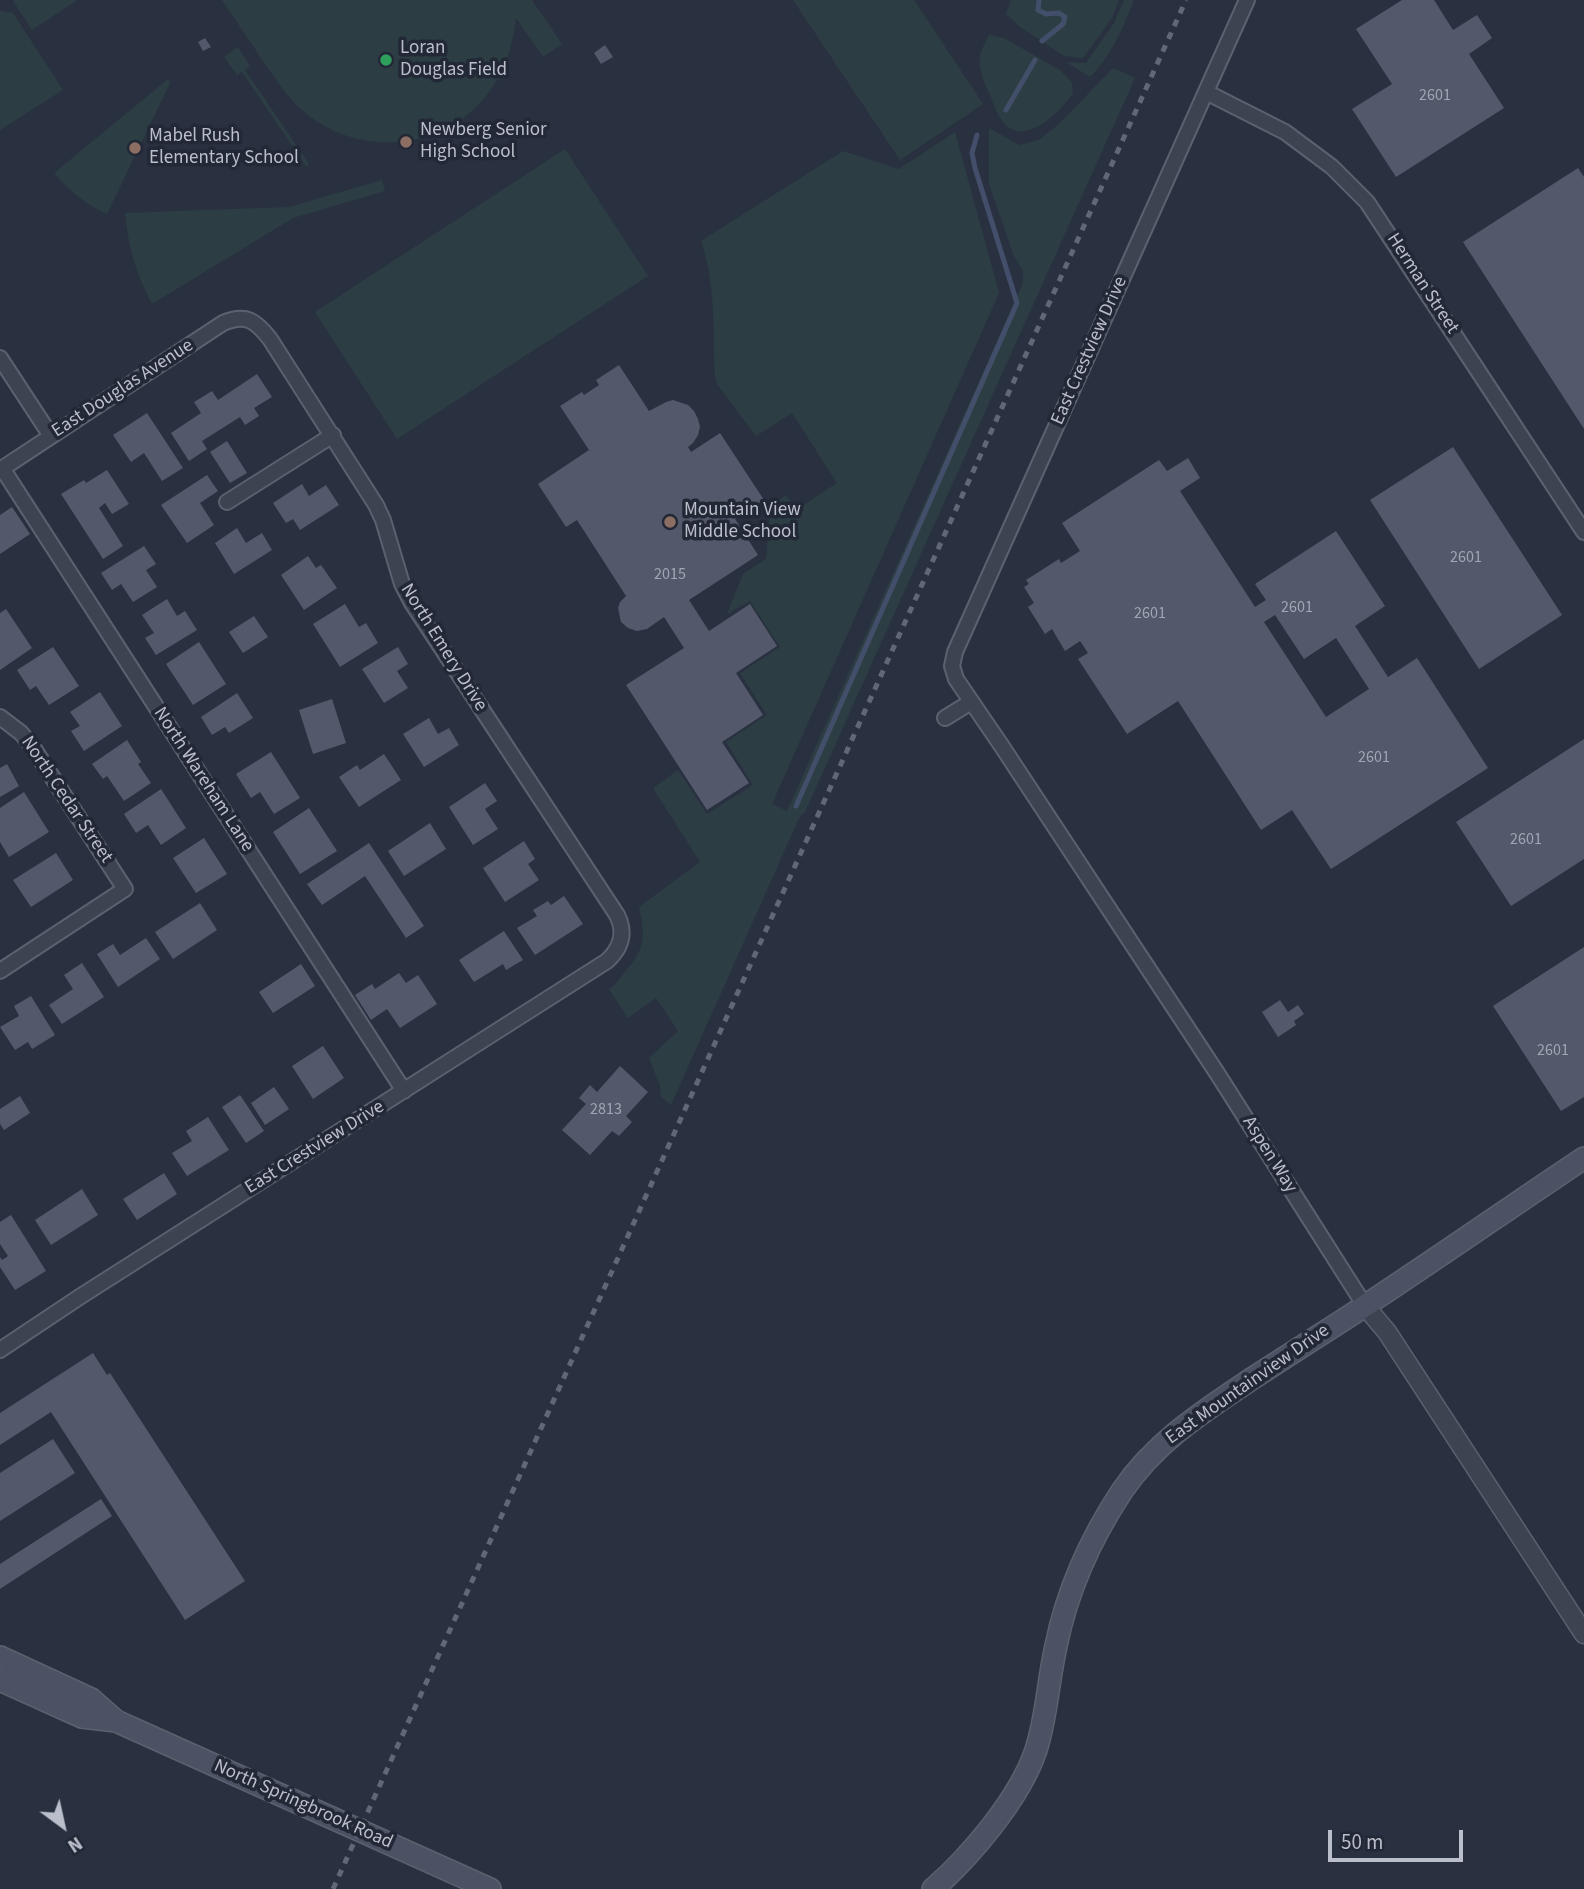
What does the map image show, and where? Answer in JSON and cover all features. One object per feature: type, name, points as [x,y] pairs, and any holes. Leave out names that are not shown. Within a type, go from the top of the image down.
[{"type":"main road","name":"East Mountainview Drive","points":[[933,1889],[979,1843],[1019,1787],[1036,1752],[1046,1709],[1055,1647],[1069,1597],[1094,1538],[1122,1491],[1152,1453],[1181,1427],[1584,1158]]},
{"type":"main road","name":"North Springbrook Road","points":[[0,1657],[91,1699],[116,1721],[490,1889]]},
{"type":"main road","name":"North Springbrook Road","points":[[0,1680],[82,1717],[116,1721]]},
{"type":"street","name":"East Crestview Drive","points":[[971,702],[956,679],[952,666],[955,652],[1247,0]]},
{"type":"street","name":"Herman Street","points":[[1206,92],[1285,132],[1332,167],[1367,202],[1584,532]]},
{"type":"street","name":"East Douglas Avenue","points":[[1,469],[223,323],[241,318],[248,320]]},
{"type":"street","name":"North Emery Drive","points":[[248,320],[259,326],[270,339],[376,505],[406,594],[617,915],[621,926],[621,939]]},
{"type":"street","points":[[0,358],[51,436]]},
{"type":"street","points":[[227,502],[332,435]]},
{"type":"street","name":"North Wareham Lane","points":[[1,469],[404,1091]]},
{"type":"street","points":[[946,718],[971,702]]},
{"type":"street","name":"Aspen Way","points":[[971,702],[1217,1073],[1365,1306],[1387,1332],[1584,1634]]},
{"type":"street","name":"North Cedar Street","points":[[0,717],[21,733],[32,746],[125,889],[0,971]]},
{"type":"street","name":"East Crestview Drive","points":[[0,1350],[607,961],[621,939]]},
{"type":"shaded area","points":[[77,0],[32,30],[13,1]]},
{"type":"shaded area","name":"Loran Douglas Field","points":[[222,0],[532,0],[562,44],[543,57],[516,18],[502,71],[475,108],[454,124],[431,135],[406,141],[381,142],[355,138],[331,129],[301,109],[277,81]]},
{"type":"shaded area","points":[[793,0],[914,0],[983,104],[900,160]]},
{"type":"shaded area","points":[[1011,0],[1119,0],[1112,18],[1083,58],[1064,56],[1019,26],[1006,14]]},
{"type":"shaded area","points":[[1124,0],[1134,0],[1121,31],[1098,69],[1090,77],[1066,62],[1086,63],[1114,23]]},
{"type":"shaded area","points":[[0,11],[13,13],[63,90],[0,130]]},
{"type":"shaded area","points":[[989,35],[1004,38],[1060,70],[1072,82],[1073,93],[1068,100],[1037,127],[1020,131],[1011,129],[999,115],[980,66],[980,55]]},
{"type":"shaded area","points":[[238,47],[250,66],[245,70],[309,164],[306,166],[242,72],[237,75],[224,57]]},
{"type":"shaded area","points":[[1113,68],[1135,78],[671,1105],[661,1097],[660,1086],[649,1058],[678,1031],[656,998],[628,1018],[609,989],[616,984],[640,950],[643,926],[639,907],[700,862],[653,788],[678,770],[707,814],[753,785],[726,742],[767,715],[740,673],[780,647],[750,601],[727,614],[743,574],[766,559],[771,506],[786,495],[796,510],[837,483],[792,413],[756,436],[717,384],[711,291],[701,241],[843,151],[899,169],[955,132],[999,293],[772,804],[787,811],[1023,283],[1023,271],[1014,256],[989,184],[989,128],[1019,145],[1039,140],[1060,123]]},
{"type":"shaded area","points":[[167,80],[171,81],[107,214],[78,196],[54,173]]},
{"type":"shaded area","points":[[565,149],[648,276],[397,439],[315,312]]},
{"type":"shaded area","points":[[382,180],[385,191],[293,218],[152,304],[141,282],[128,237],[125,213],[289,207]]},
{"type":"building","points":[[1402,0],[1434,0],[1453,30],[1477,15],[1492,38],[1469,54],[1504,108],[1396,177],[1352,109],[1392,84],[1356,29]]},
{"type":"building","points":[[205,38],[211,47],[203,51],[198,42]]},
{"type":"building","points":[[605,45],[613,57],[601,64],[594,53]]},
{"type":"building","points":[[1578,168],[1584,177],[1584,429],[1463,242]]},
{"type":"building","points":[[619,365],[649,411],[673,400],[688,405],[694,411],[700,427],[698,435],[688,447],[691,452],[720,433],[764,500],[735,519],[758,555],[689,600],[709,631],[750,604],[777,646],[736,673],[763,715],[722,742],[749,783],[707,810],[626,685],[684,648],[664,617],[647,629],[637,631],[621,622],[618,608],[626,596],[577,520],[566,527],[538,484],[589,450],[560,406],[599,385],[596,380]]},
{"type":"building","points":[[257,374],[272,397],[254,408],[259,416],[245,425],[240,417],[202,441],[207,449],[189,461],[171,433],[201,413],[194,402],[212,391],[218,400]]},
{"type":"building","points":[[147,413],[183,468],[162,481],[144,453],[131,462],[113,435]]},
{"type":"building","points":[[227,441],[247,473],[230,483],[210,452]]},
{"type":"building","points":[[1453,447],[1562,615],[1479,669],[1370,500]]},
{"type":"building","points":[[1188,458],[1200,478],[1180,491],[1255,607],[1266,600],[1255,584],[1336,531],[1385,606],[1355,626],[1388,677],[1417,658],[1488,768],[1331,869],[1292,810],[1261,830],[1178,701],[1127,734],[1078,659],[1088,653],[1080,641],[1065,651],[1052,629],[1045,634],[1028,607],[1034,603],[1024,587],[1029,584],[1026,580],[1059,559],[1061,563],[1080,551],[1062,523],[1159,460],[1167,471]],"holes":[[[1275,615],[1304,659],[1336,638],[1369,689],[1326,717],[1264,622]]]},
{"type":"building","points":[[107,470],[129,504],[112,514],[105,503],[99,508],[123,546],[103,559],[61,494]]},
{"type":"building","points":[[207,475],[218,491],[200,503],[214,525],[187,543],[161,505]]},
{"type":"building","points":[[302,484],[309,496],[326,485],[339,505],[300,530],[293,519],[286,523],[273,503]]},
{"type":"building","points":[[12,507],[30,534],[0,554],[0,515]]},
{"type":"building","points":[[237,528],[246,543],[262,533],[272,550],[234,574],[215,543]]},
{"type":"building","points":[[144,546],[156,564],[146,570],[157,587],[133,602],[121,584],[112,590],[101,573]]},
{"type":"building","points":[[308,556],[316,568],[321,565],[337,588],[304,610],[281,575]]},
{"type":"building","points":[[167,599],[177,616],[185,611],[197,630],[156,655],[145,638],[154,633],[142,615]]},
{"type":"building","points":[[345,604],[359,627],[366,623],[378,643],[340,667],[313,624]]},
{"type":"building","points":[[6,609],[32,648],[0,670],[0,613]]},
{"type":"building","points":[[254,616],[268,637],[243,653],[229,632]]},
{"type":"building","points":[[199,642],[226,684],[193,705],[166,664]]},
{"type":"building","points":[[53,647],[79,686],[49,705],[36,686],[30,690],[17,670]]},
{"type":"building","points":[[398,647],[408,664],[397,671],[408,688],[384,703],[362,669]]},
{"type":"building","points":[[100,692],[122,726],[84,751],[71,731],[80,726],[70,712]]},
{"type":"building","points":[[237,693],[253,718],[229,733],[225,727],[212,735],[201,717]]},
{"type":"building","points":[[332,699],[346,743],[313,754],[299,710]]},
{"type":"building","points":[[429,718],[438,734],[449,728],[459,745],[424,767],[403,734]]},
{"type":"building","points":[[1584,739],[1584,859],[1511,906],[1456,822]]},
{"type":"building","points":[[127,740],[151,783],[124,801],[107,776],[103,779],[92,764]]},
{"type":"building","points":[[271,752],[300,798],[274,814],[260,792],[251,798],[236,774]]},
{"type":"building","points":[[384,754],[401,780],[359,807],[339,777],[357,765],[360,770]]},
{"type":"building","points":[[7,764],[19,786],[0,797],[0,768]]},
{"type":"building","points":[[485,783],[497,801],[485,809],[498,829],[473,845],[449,807]]},
{"type":"building","points":[[161,789],[186,828],[161,845],[148,825],[136,833],[124,814]]},
{"type":"building","points":[[24,792],[49,832],[9,857],[0,842],[0,808]]},
{"type":"building","points":[[309,808],[337,851],[300,874],[273,832]]},
{"type":"building","points":[[430,823],[446,849],[404,876],[388,851]]},
{"type":"building","points":[[204,838],[227,874],[196,893],[173,858]]},
{"type":"building","points":[[524,841],[535,859],[528,864],[539,880],[505,902],[483,868]]},
{"type":"building","points":[[369,843],[424,926],[406,938],[365,876],[322,905],[307,884]]},
{"type":"building","points":[[56,853],[73,880],[31,907],[13,880]]},
{"type":"building","points":[[564,896],[583,924],[535,955],[517,928],[537,916],[533,910],[548,901],[551,905]]},
{"type":"building","points":[[200,903],[217,930],[173,959],[155,932]]},
{"type":"building","points":[[504,931],[523,960],[506,970],[503,964],[474,982],[459,960]]},
{"type":"building","points":[[146,938],[160,959],[118,987],[97,954],[113,944],[120,955]]},
{"type":"building","points":[[1584,947],[1584,1097],[1561,1111],[1493,1006]]},
{"type":"building","points":[[82,963],[104,997],[62,1024],[49,1005],[73,989],[64,975]]},
{"type":"building","points":[[301,964],[315,986],[273,1013],[259,992]]},
{"type":"building","points":[[399,973],[406,983],[418,975],[437,1004],[400,1028],[387,1009],[371,1020],[355,995],[372,984],[375,989]]},
{"type":"building","points":[[31,996],[55,1035],[32,1049],[28,1042],[15,1050],[0,1027],[19,1016],[14,1006]]},
{"type":"building","points":[[1280,1000],[1288,1012],[1298,1005],[1304,1014],[1294,1021],[1296,1025],[1278,1037],[1262,1012]]},
{"type":"building","points":[[323,1046],[344,1078],[313,1099],[292,1066]]},
{"type":"building","points":[[620,1066],[648,1092],[626,1116],[632,1122],[619,1136],[612,1131],[590,1155],[562,1130],[586,1104],[579,1098],[590,1085],[597,1092]]},
{"type":"building","points":[[274,1087],[289,1109],[265,1125],[251,1103]]},
{"type":"building","points":[[240,1095],[264,1131],[246,1143],[222,1107]]},
{"type":"building","points":[[20,1096],[30,1113],[4,1130],[0,1124],[0,1109]]},
{"type":"building","points":[[208,1117],[229,1150],[187,1176],[172,1153],[192,1141],[186,1131]]},
{"type":"building","points":[[164,1173],[177,1194],[137,1220],[123,1199]]},
{"type":"building","points":[[82,1189],[98,1215],[51,1245],[35,1220]]},
{"type":"building","points":[[11,1215],[46,1271],[15,1290],[0,1267],[0,1257],[2,1260],[8,1256],[0,1244],[0,1222]]},
{"type":"building","points":[[93,1353],[107,1375],[110,1373],[245,1581],[185,1620],[51,1412],[0,1445],[0,1413]]},
{"type":"building","points":[[53,1439],[75,1473],[0,1521],[0,1473]]},
{"type":"building","points":[[101,1499],[112,1516],[0,1589],[0,1564]]},
{"type":"waterway","points":[[1039,0],[1038,10],[1046,14],[1059,13],[1065,17],[1063,24],[1042,41]]},
{"type":"waterway","points":[[1006,110],[1035,60]]},
{"type":"waterway","points":[[796,806],[1017,303],[975,168],[972,153],[977,135]]},
{"type":"railway","points":[[333,1889],[1186,0]]},
{"type":"place","name":"Loran Douglas Field","points":[[386,60]]},
{"type":"place","name":"Newberg Senior High School","points":[[406,142]]},
{"type":"place","name":"Mabel Rush Elementary School","points":[[135,148]]},
{"type":"place","name":"Mountain View Middle School","points":[[670,522]]}]
